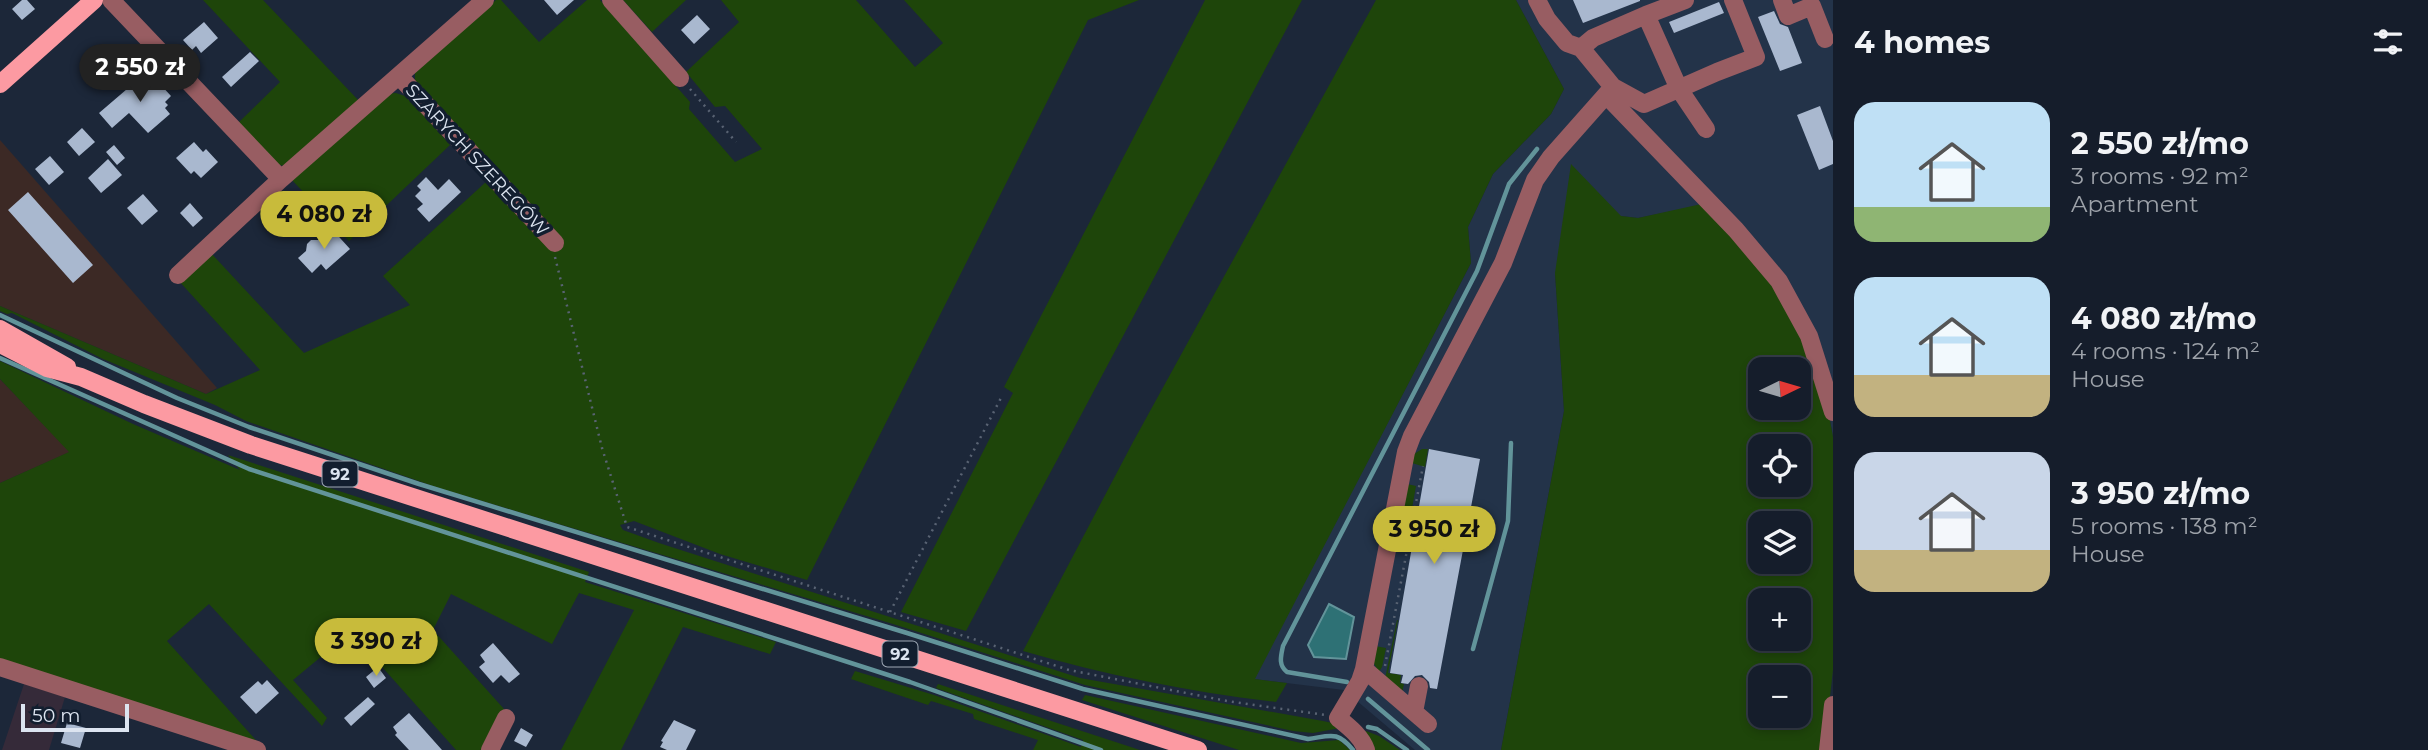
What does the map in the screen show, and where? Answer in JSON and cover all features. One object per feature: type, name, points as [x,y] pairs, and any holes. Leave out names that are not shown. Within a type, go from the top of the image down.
[{"type":"main road","points":[[0,84],[94,0]]},
{"type":"main road","name":"92","points":[[0,329],[52,356],[81,377]]},
{"type":"main road","name":"92","points":[[0,344],[47,368],[81,377],[251,445],[1198,750]]},
{"type":"street","points":[[111,0],[281,179]]},
{"type":"street","points":[[178,275],[281,179],[485,0]]},
{"type":"street","points":[[611,0],[680,78]]},
{"type":"street","points":[[1537,0],[1542,11],[1567,43],[1581,48],[1610,91],[1779,281],[1809,336],[1833,412]]},
{"type":"street","points":[[1581,48],[1593,38],[1685,0]]},
{"type":"street","points":[[1610,91],[1644,104],[1763,54],[1733,0]]},
{"type":"street","points":[[1782,0],[1788,16],[1812,6],[1825,39]]},
{"type":"street","points":[[1646,16],[1679,89],[1706,129]]},
{"type":"street","name":"SZARYCH SZEREGÓW","points":[[399,76],[555,243]]},
{"type":"street","points":[[1366,750],[1350,728],[1338,718],[1364,669],[1364,622],[1412,436],[1506,256],[1535,180],[1551,157],[1610,91]]},
{"type":"street","points":[[0,667],[255,750]]},
{"type":"street","points":[[1364,669],[1421,718],[1419,686]]},
{"type":"street","points":[[1828,750],[1833,705]]},
{"type":"street","points":[[490,750],[506,718]]},
{"type":"path","points":[[680,78],[736,142]]},
{"type":"path","points":[[555,243],[555,263],[575,330],[583,374],[614,494],[626,527],[1069,670],[1227,701],[1310,711],[1338,718]]},
{"type":"path","points":[[890,612],[1002,396]]},
{"type":"path","points":[[1379,682],[1385,668],[1423,466]]},
{"type":"path","points":[[1394,617],[1400,618]]},
{"type":"shaded area","points":[[1516,0],[1833,0],[1833,437],[1829,415],[1811,384],[1811,357],[1795,357],[1706,204],[1638,218],[1621,216],[1555,273],[1564,411],[1501,750],[1415,750],[1344,690],[1254,679],[1471,263],[1468,227],[1493,174],[1551,114],[1564,89]]},
{"type":"shaded area","points":[[0,140],[217,388],[206,394],[0,306]]},
{"type":"shaded area","points":[[0,379],[70,452],[0,483]]},
{"type":"shaded area","points":[[1329,604],[1354,617],[1346,659],[1314,657],[1308,645]]},
{"type":"shaded area","points":[[24,684],[65,697],[49,750],[2,750]]},
{"type":"green space","points":[[203,0],[263,0],[360,102],[286,166],[279,165],[238,123],[280,82]]},
{"type":"green space","points":[[496,0],[501,0],[539,42],[587,0],[600,0],[690,102],[689,109],[735,162],[762,149],[725,106],[715,107],[686,72],[739,22],[721,0],[856,0],[915,67],[943,43],[904,0],[1139,0],[1088,20],[807,580],[720,554],[634,521],[620,525],[623,530],[659,543],[1080,678],[1323,721],[1337,724],[1340,728],[1313,733],[1293,731],[1085,685],[893,624],[439,488],[246,421],[215,405],[103,359],[12,313],[0,311],[0,306],[206,394],[260,370],[178,280],[210,252],[304,353],[410,305],[383,276],[487,181],[415,85],[415,73]]},
{"type":"green space","points":[[623,0],[686,0],[652,32]]},
{"type":"green space","points":[[1205,0],[1302,0],[966,631],[901,612],[1013,393],[1004,387]]},
{"type":"green space","points":[[1376,0],[1516,0],[1564,89],[1551,114],[1493,174],[1468,227],[1471,263],[1255,679],[1287,683],[1276,702],[1148,682],[1023,651],[1133,442]]},
{"type":"green space","points":[[396,93],[408,97],[450,145],[349,241],[292,180],[385,94]]},
{"type":"green space","points":[[1571,164],[1621,216],[1638,218],[1706,203],[1765,275],[1798,326],[1809,357],[1748,357],[1748,420],[1811,420],[1811,363],[1829,415],[1833,437],[1833,670],[1824,750],[1501,750],[1564,411],[1555,273]]},
{"type":"green space","points":[[0,361],[133,424],[240,470],[228,455],[589,572],[585,582],[776,642],[770,654],[683,627],[621,750],[561,750],[634,610],[579,593],[552,644],[451,594],[433,630],[504,709],[482,750],[456,750],[351,632],[293,680],[327,718],[322,726],[209,604],[167,641],[262,747],[0,661],[0,483],[69,452],[0,379]]},
{"type":"green space","points":[[1428,449],[1425,467],[1412,463],[1414,454]]},
{"type":"green space","points":[[1407,484],[1416,486],[1411,514],[1402,512]]},
{"type":"green space","points":[[1397,620],[1388,673],[1401,675],[1400,683],[1404,684],[1402,693],[1385,679]]},
{"type":"green space","points":[[1375,646],[1386,648],[1379,672],[1373,662]]},
{"type":"green space","points":[[855,671],[934,695],[1081,747],[1083,740],[936,688],[938,684],[1140,750],[1033,750],[1038,740],[974,719],[973,714],[931,701],[928,705],[851,679]]},
{"type":"green space","points":[[1085,695],[1301,743],[1339,740],[1350,750],[1239,750],[1082,700]]},
{"type":"green space","points":[[1366,731],[1400,750],[1373,750],[1363,735]]},
{"type":"building","points":[[22,0],[27,0],[35,9],[22,20],[12,9]]},
{"type":"building","points":[[544,0],[574,0],[557,15]]},
{"type":"building","points":[[1573,0],[1640,0],[1640,1],[1583,23]]},
{"type":"building","points":[[1719,2],[1724,13],[1674,33],[1669,22]]},
{"type":"building","points":[[1774,11],[1780,24],[1788,27],[1802,63],[1780,71],[1758,17]]},
{"type":"building","points":[[697,15],[710,29],[694,44],[681,30]]},
{"type":"building","points":[[204,22],[218,38],[201,53],[196,46],[192,50],[183,40]]},
{"type":"building","points":[[250,52],[259,61],[231,87],[222,77]]},
{"type":"building","points":[[148,71],[171,96],[165,102],[168,105],[165,108],[170,114],[148,133],[129,113],[112,128],[99,113]]},
{"type":"building","points":[[1820,106],[1833,141],[1833,164],[1819,170],[1797,115]]},
{"type":"building","points":[[82,128],[95,142],[79,156],[67,142]]},
{"type":"building","points":[[194,142],[203,152],[206,149],[218,162],[201,178],[194,171],[191,174],[176,158]]},
{"type":"building","points":[[114,145],[125,158],[117,165],[106,152]]},
{"type":"building","points":[[50,156],[64,172],[49,185],[35,169]]},
{"type":"building","points":[[108,159],[122,175],[101,193],[88,178]]},
{"type":"building","points":[[426,177],[438,190],[449,179],[461,192],[429,222],[417,209],[423,204],[415,196],[421,190],[417,186]]},
{"type":"building","points":[[28,192],[93,265],[73,283],[8,210]]},
{"type":"building","points":[[143,194],[158,211],[142,225],[127,208]]},
{"type":"building","points":[[190,203],[203,218],[193,227],[180,213]]},
{"type":"building","points":[[331,228],[350,249],[326,270],[321,264],[312,273],[298,258],[306,251],[311,240],[318,240]]},
{"type":"building","points":[[1429,449],[1480,459],[1437,689],[1430,688],[1429,682],[1422,675],[1415,676],[1408,684],[1401,683],[1403,675],[1390,673]]},
{"type":"building","points":[[493,643],[520,674],[509,683],[501,675],[493,683],[479,667],[485,662],[480,655]]},
{"type":"building","points":[[378,667],[386,678],[374,688],[366,677]]},
{"type":"building","points":[[267,680],[279,693],[256,714],[240,697],[258,681],[262,685]]},
{"type":"building","points":[[368,697],[375,704],[351,726],[344,718]]},
{"type":"building","points":[[409,713],[442,750],[409,750],[395,735],[397,733],[393,727]]},
{"type":"building","points":[[674,720],[696,730],[686,750],[667,750],[660,747]]},
{"type":"building","points":[[67,723],[86,728],[80,748],[61,743]]},
{"type":"building","points":[[521,728],[533,735],[526,747],[514,741]]},
{"type":"waterway","points":[[1347,682],[1287,672],[1281,663],[1283,646],[1477,271],[1509,184],[1537,149]]},
{"type":"waterway","points":[[0,315],[177,398],[249,427],[419,484],[1083,689],[1308,739],[1338,737],[1353,750]]},
{"type":"waterway","points":[[0,358],[249,469],[910,682],[1101,750]]},
{"type":"waterway","points":[[1473,649],[1508,521],[1511,443]]},
{"type":"waterway","points":[[1368,699],[1428,750]]},
{"type":"waterway","points":[[1368,727],[1377,729],[1407,750]]}]
